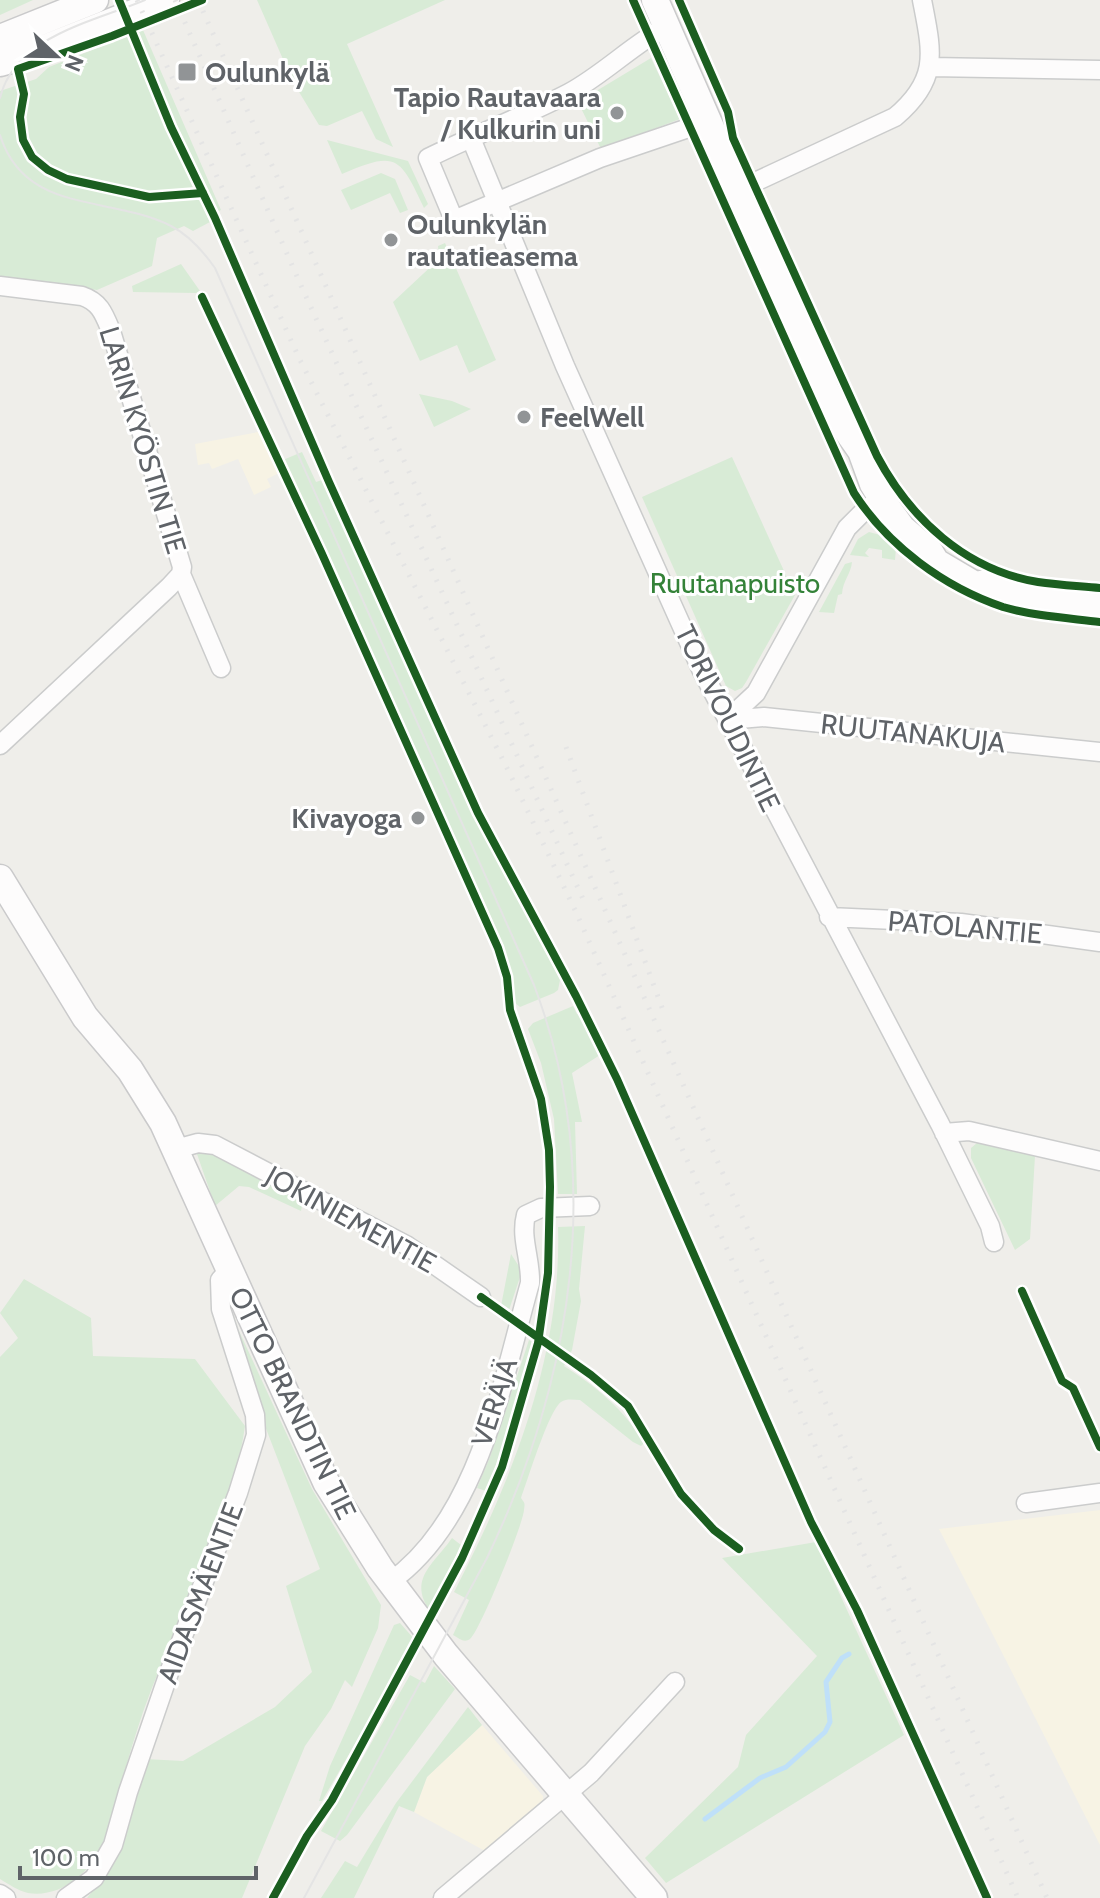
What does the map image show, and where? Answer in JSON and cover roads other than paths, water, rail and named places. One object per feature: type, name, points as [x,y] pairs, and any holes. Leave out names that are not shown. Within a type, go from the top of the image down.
[{"type":"street","points":[[0,38],[95,0]]},
{"type":"street","points":[[0,63],[166,0]]},
{"type":"street","points":[[655,0],[826,390],[845,428],[861,451],[877,491],[902,528],[930,552],[943,553],[980,574],[986,583],[1026,595],[1100,605]]},
{"type":"street","points":[[740,189],[895,117],[920,91],[930,67],[931,50],[922,0]]},
{"type":"street","points":[[667,26],[569,93],[428,158],[454,220],[600,158],[709,121]]},
{"type":"street","points":[[930,67],[1100,70]]},
{"type":"street","name":"TORIVOUDINTIE","points":[[470,136],[565,366],[701,669],[944,1133],[990,1226],[994,1242]]},
{"type":"street","name":"LARIN KYÖSTIN TIE","points":[[0,286],[82,296],[100,306],[111,331],[182,567],[181,574],[0,745]]},
{"type":"street","points":[[727,720],[756,693],[847,528],[865,510],[877,491]]},
{"type":"street","points":[[181,574],[221,668]]},
{"type":"street","name":"RUUTANAKUJA","points":[[727,720],[764,717],[1100,752]]},
{"type":"street","points":[[0,878],[85,1017],[130,1070],[176,1149]]},
{"type":"street","name":"PATOLANTIE","points":[[829,917],[961,923],[1100,942]]},
{"type":"street","points":[[944,1133],[969,1131],[1100,1161]]},
{"type":"street","name":"JOKINIEMENTIE","points":[[176,1149],[198,1143],[215,1145],[406,1245],[481,1297]]},
{"type":"street","name":"OTTO BRANDTIN TIE","points":[[176,1149],[228,1271],[326,1482],[390,1582],[446,1655],[654,1898]]},
{"type":"street","name":"VERÄJÄ","points":[[390,1582],[408,1568],[440,1532],[481,1447],[530,1283],[531,1267],[523,1239],[526,1215],[541,1208],[590,1206]]},
{"type":"street","name":"AIDASMÄENTIE","points":[[66,1898],[94,1878],[113,1845],[170,1670],[238,1493],[256,1435],[255,1415],[221,1309],[220,1280],[228,1271]]},
{"type":"street","points":[[1026,1503],[1100,1493]]},
{"type":"street","points":[[443,1898],[591,1773],[675,1682]]},
{"type":"street","points":[[0,1894],[6,1898]]},
{"type":"waterway","points":[[705,1819],[760,1778],[786,1767],[825,1732],[830,1722],[826,1682],[842,1658],[849,1654]]},
{"type":"tram line","points":[[0,98],[8,77],[39,46],[80,24],[145,0]]},
{"type":"tram line","points":[[0,135],[12,161],[29,179],[49,191],[72,199],[147,216],[171,226],[195,244],[215,268],[534,985],[556,1057],[569,1129],[573,1202],[570,1275],[559,1348],[541,1419],[517,1489],[487,1558],[304,1898]]},
{"type":"railway","points":[[137,0],[299,358],[509,772],[575,910],[1018,1898]]},
{"type":"railway","points":[[175,0],[303,290],[584,901]]},
{"type":"railway","points":[[198,0],[1047,1898]]},
{"type":"railway","points":[[566,747],[664,1013]]},
{"type":"place","name":"Oulunkylä","points":[[187,72]]},
{"type":"place","name":"Tapio Rautavaara / Kulkurin uni","points":[[617,113]]},
{"type":"place","name":"Oulunkylän rautatieasema","points":[[391,240]]},
{"type":"place","name":"FeelWell","points":[[524,417]]},
{"type":"place","name":"Kivayoga","points":[[418,818]]},
{"type":"park label","name":"Ruutanapuisto","points":[[735,583]]}]
